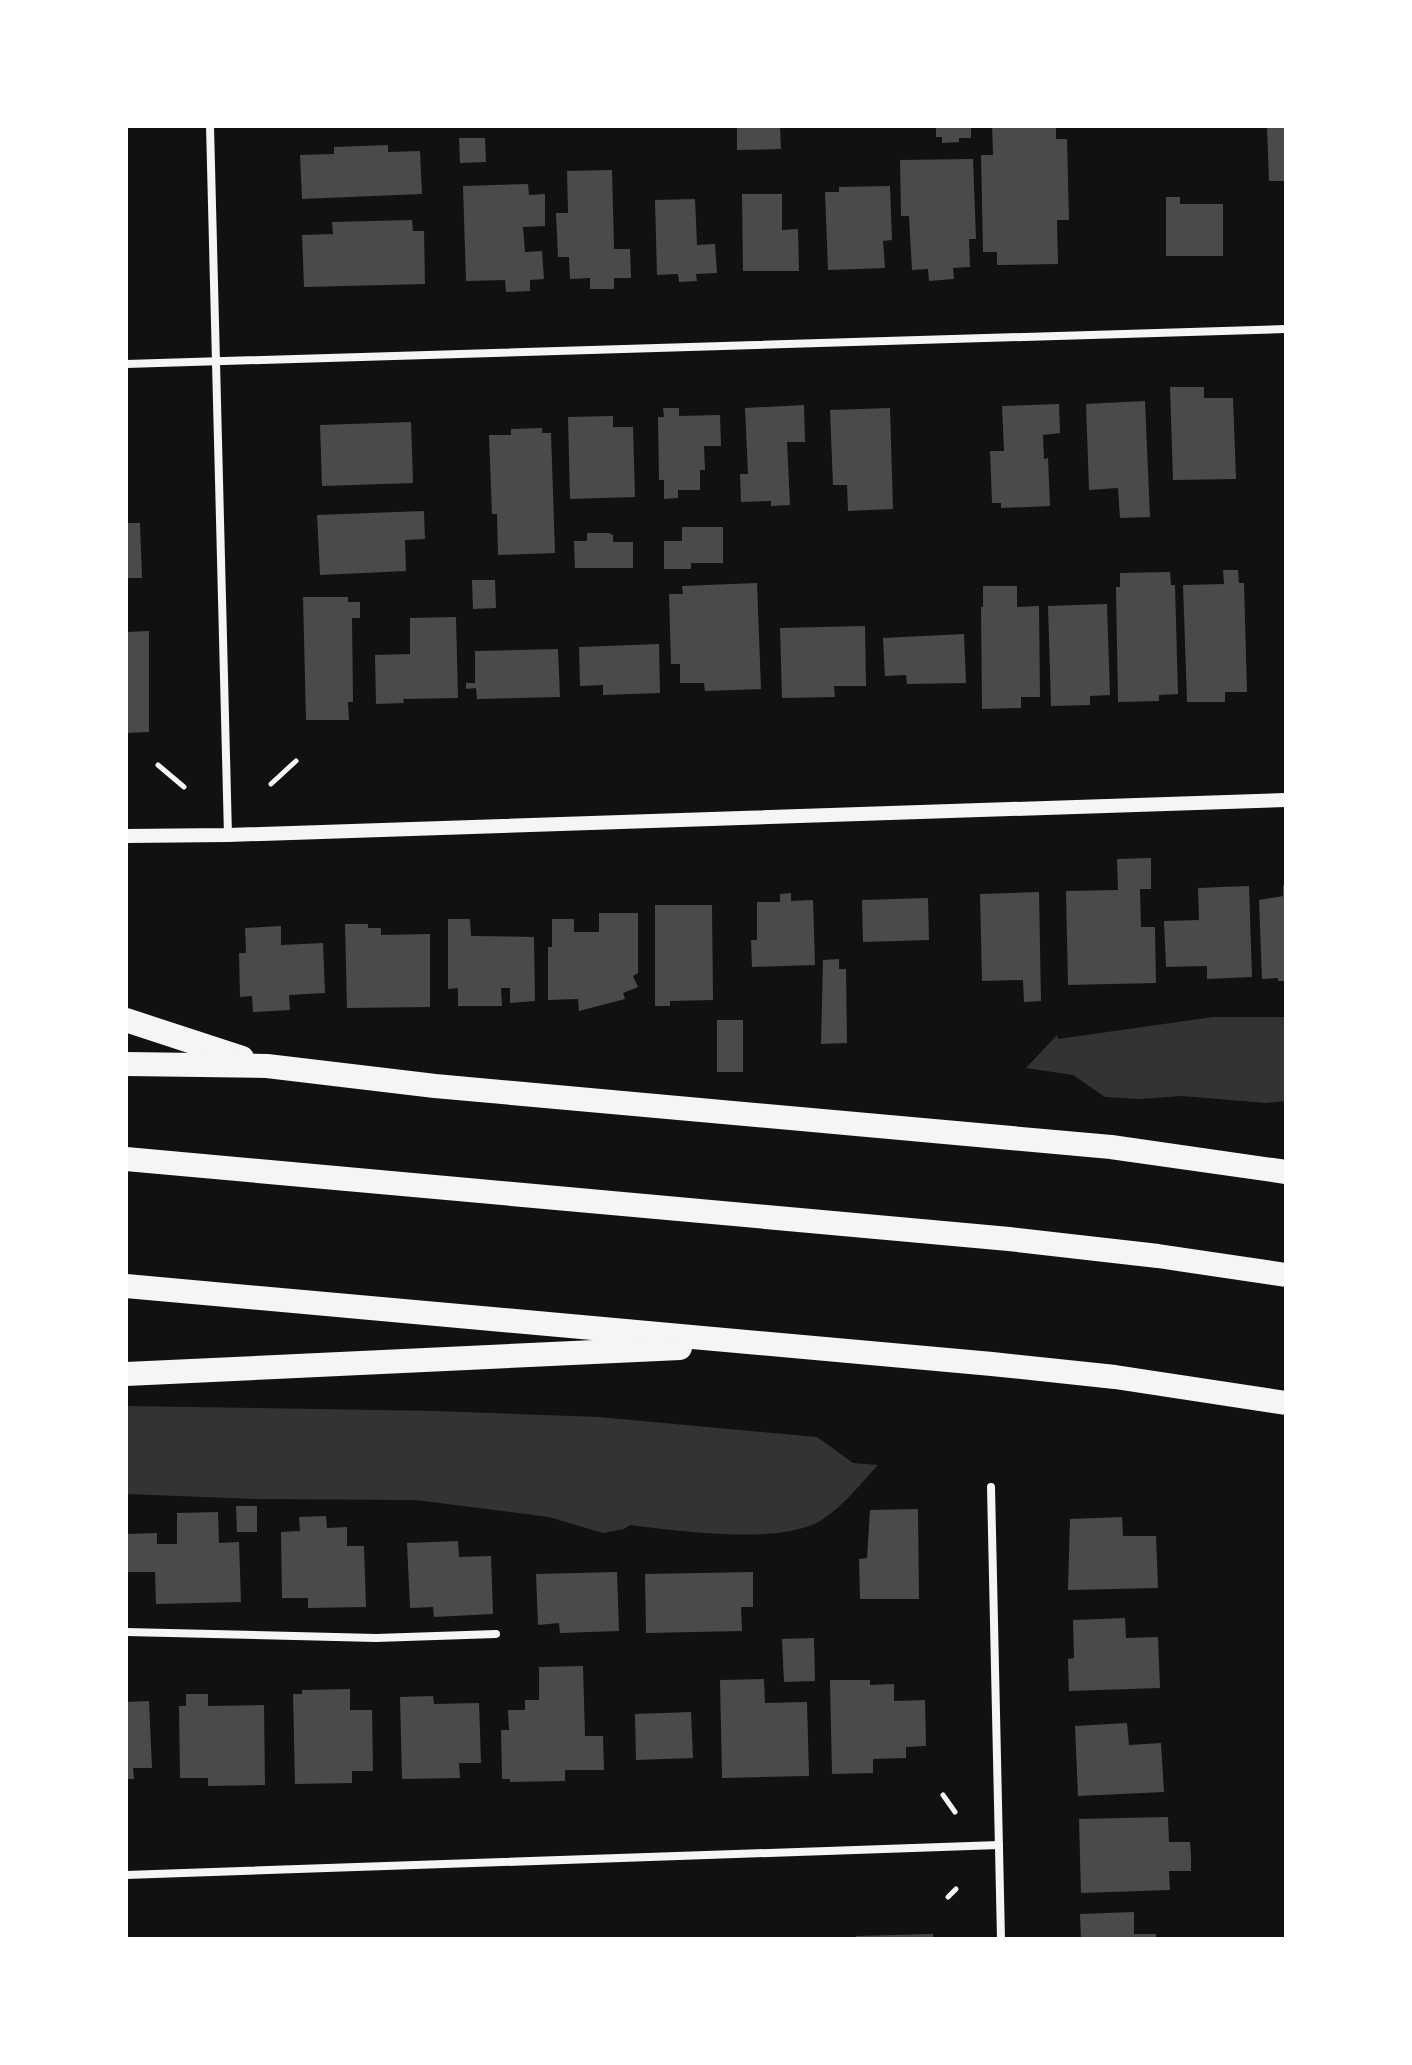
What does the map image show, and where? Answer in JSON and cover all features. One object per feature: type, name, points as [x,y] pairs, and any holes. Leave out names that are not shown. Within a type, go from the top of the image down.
[{"type":"highway","points":[[126,1020],[267,1066]]},
{"type":"highway","points":[[126,1064],[267,1066],[435,1086],[1111,1147],[1286,1172]]},
{"type":"highway","points":[[126,1159],[1009,1239],[1286,1275]]},
{"type":"highway","points":[[126,1286],[1115,1377],[1286,1403]]},
{"type":"highway","points":[[126,1374],[771,1344]]},
{"type":"street","points":[[210,126],[228,835]]},
{"type":"street","points":[[126,364],[1286,329]]},
{"type":"street","points":[[126,836],[1286,800]]},
{"type":"street","points":[[991,1487],[1001,1939]]},
{"type":"street","points":[[126,1632],[376,1638],[496,1634]]},
{"type":"street","points":[[126,1875],[999,1845]]},
{"type":"path","points":[[271,784],[296,761]]},
{"type":"path","points":[[158,765],[184,787]]},
{"type":"path","points":[[943,1795],[955,1812]]},
{"type":"path","points":[[948,1897],[956,1889]]},
{"type":"shaded area","points":[[1213,1017],[1286,1017],[1286,1101],[1266,1103],[1182,1096],[1139,1099],[1105,1097],[1073,1075],[1026,1068],[1057,1035],[1058,1039]]},
{"type":"shaded area","points":[[126,1406],[599,1417],[817,1437],[853,1463],[878,1465],[836,1509],[820,1521],[802,1528],[779,1533],[728,1534],[630,1525],[603,1533],[549,1517],[416,1500],[126,1494]]},
{"type":"building","points":[[737,126],[780,126],[781,149],[737,150]]},
{"type":"building","points":[[936,126],[971,126],[971,138],[942,143],[942,137],[936,137]]},
{"type":"building","points":[[992,126],[1056,126],[1056,139],[1067,139],[1069,220],[1057,220],[1058,264],[997,265],[997,252],[983,252],[981,155],[993,155]]},
{"type":"building","points":[[1267,126],[1286,126],[1286,181],[1269,181]]},
{"type":"building","points":[[459,138],[485,138],[486,162],[460,163]]},
{"type":"building","points":[[388,145],[388,152],[420,151],[422,194],[302,199],[300,155],[334,154],[334,147]]},
{"type":"building","points":[[973,159],[976,239],[969,239],[970,267],[953,268],[954,279],[929,281],[928,269],[912,270],[909,216],[901,216],[900,160]]},
{"type":"building","points":[[612,170],[614,249],[630,249],[631,278],[614,278],[614,289],[590,289],[590,278],[570,279],[569,257],[558,257],[556,213],[568,213],[567,171]]},
{"type":"building","points":[[528,184],[529,195],[545,194],[545,226],[523,227],[525,252],[542,251],[544,279],[530,280],[530,291],[506,292],[505,280],[466,281],[463,186]]},
{"type":"building","points":[[890,186],[892,240],[883,241],[885,268],[828,270],[825,192],[839,192],[839,187]]},
{"type":"building","points":[[742,194],[782,194],[782,230],[798,229],[799,271],[743,271]]},
{"type":"building","points":[[1166,197],[1180,197],[1180,204],[1223,204],[1223,256],[1166,256]]},
{"type":"building","points":[[695,199],[697,245],[715,244],[717,273],[696,274],[697,281],[679,282],[678,274],[657,275],[655,200]]},
{"type":"building","points":[[412,220],[413,231],[424,231],[425,284],[304,287],[302,235],[333,234],[332,222]]},
{"type":"building","points":[[1170,387],[1204,387],[1204,398],[1233,398],[1236,479],[1173,480]]},
{"type":"building","points":[[1145,401],[1150,517],[1120,518],[1118,488],[1089,490],[1086,404]]},
{"type":"building","points":[[1059,404],[1060,433],[1043,435],[1044,459],[1048,458],[1050,506],[1001,508],[1001,503],[992,503],[990,451],[1004,451],[1002,406]]},
{"type":"building","points":[[804,405],[805,442],[787,442],[790,505],[771,506],[771,501],[741,502],[740,474],[748,474],[745,408]]},
{"type":"building","points":[[663,408],[679,408],[679,416],[720,415],[721,446],[704,446],[705,470],[700,470],[700,490],[678,490],[678,498],[664,499],[664,480],[659,480],[658,417],[664,417]]},
{"type":"building","points":[[890,408],[893,509],[848,511],[847,485],[833,485],[830,410]]},
{"type":"building","points":[[613,416],[613,427],[633,427],[635,497],[570,499],[568,417]]},
{"type":"building","points":[[411,422],[413,483],[322,486],[320,425]]},
{"type":"building","points":[[542,428],[542,433],[551,433],[555,553],[498,555],[497,514],[492,514],[489,435],[511,435],[511,429]]},
{"type":"building","points":[[424,511],[425,539],[405,540],[406,571],[320,575],[317,515]]},
{"type":"building","points":[[126,523],[140,523],[142,578],[126,578]]},
{"type":"building","points":[[682,527],[723,527],[723,563],[691,563],[691,569],[664,569],[664,541],[682,541]]},
{"type":"building","points":[[587,533],[609,533],[613,535],[613,542],[633,542],[633,568],[575,568],[574,541],[587,541]]},
{"type":"building","points":[[1223,570],[1238,570],[1239,583],[1244,583],[1247,692],[1225,692],[1225,702],[1187,702],[1183,585],[1224,584]]},
{"type":"building","points":[[1170,572],[1171,585],[1175,585],[1178,694],[1159,695],[1159,701],[1118,702],[1116,587],[1120,587],[1120,573]]},
{"type":"building","points":[[472,580],[495,580],[496,608],[473,609]]},
{"type":"building","points":[[757,583],[761,689],[705,691],[704,683],[680,683],[680,664],[671,664],[669,594],[683,594],[682,586]]},
{"type":"building","points":[[983,586],[1017,586],[1017,607],[1039,606],[1040,697],[1021,697],[1021,708],[982,709]]},
{"type":"building","points":[[303,597],[348,597],[348,602],[360,602],[360,618],[352,618],[353,702],[348,702],[349,720],[306,720]]},
{"type":"building","points":[[1107,604],[1110,695],[1090,696],[1090,705],[1051,706],[1048,606]]},
{"type":"building","points":[[456,617],[458,698],[403,699],[404,703],[376,704],[375,655],[410,654],[410,618]]},
{"type":"building","points":[[865,626],[866,686],[834,686],[835,697],[782,698],[780,628]]},
{"type":"building","points":[[149,631],[149,732],[126,733],[126,632]]},
{"type":"building","points":[[964,634],[966,683],[907,684],[906,675],[885,676],[883,638]]},
{"type":"building","points":[[659,644],[660,693],[603,695],[603,685],[580,686],[579,647]]},
{"type":"building","points":[[558,649],[560,697],[477,699],[476,688],[466,689],[466,683],[475,683],[475,651]]},
{"type":"building","points":[[1151,858],[1151,889],[1140,889],[1141,927],[1155,927],[1156,983],[1068,985],[1066,891],[1118,890],[1117,859]]},
{"type":"building","points":[[1283,885],[1286,885],[1286,981],[1262,979],[1259,900],[1283,896]]},
{"type":"building","points":[[1249,886],[1252,977],[1207,979],[1207,966],[1166,967],[1164,921],[1199,920],[1198,888]]},
{"type":"building","points":[[1039,892],[1041,1001],[1024,1002],[1023,980],[982,981],[980,894]]},
{"type":"building","points":[[791,893],[791,901],[813,900],[815,965],[752,967],[751,940],[757,940],[757,902],[780,902],[780,894]]},
{"type":"building","points":[[928,898],[929,940],[863,942],[862,900]]},
{"type":"building","points":[[655,905],[712,905],[713,1000],[670,1001],[670,1006],[655,1006]]},
{"type":"building","points":[[599,913],[638,913],[638,973],[633,976],[638,987],[623,993],[625,999],[579,1011],[578,999],[548,1000],[548,947],[552,947],[552,919],[574,919],[574,932],[599,932]]},
{"type":"building","points":[[448,919],[470,919],[471,936],[534,937],[535,1001],[510,1003],[510,988],[501,988],[502,1006],[458,1006],[458,988],[448,989]]},
{"type":"building","points":[[345,924],[368,924],[368,928],[381,928],[381,935],[430,934],[430,1007],[347,1008]]},
{"type":"building","points":[[281,926],[281,945],[323,943],[325,993],[289,995],[290,1010],[253,1012],[252,996],[240,997],[239,953],[246,953],[245,928]]},
{"type":"building","points":[[839,959],[839,969],[846,969],[847,1043],[821,1044],[823,960]]},
{"type":"building","points":[[717,1020],[743,1020],[743,1072],[717,1072]]},
{"type":"building","points":[[236,1506],[257,1506],[257,1532],[237,1532]]},
{"type":"building","points":[[918,1509],[919,1599],[860,1599],[859,1559],[867,1558],[870,1510]]},
{"type":"building","points":[[218,1512],[219,1543],[239,1542],[241,1602],[156,1604],[155,1572],[126,1572],[126,1534],[157,1533],[157,1544],[177,1544],[177,1513]]},
{"type":"building","points":[[326,1516],[327,1528],[347,1527],[347,1546],[364,1546],[366,1607],[308,1608],[308,1598],[282,1598],[281,1532],[300,1531],[299,1517]]},
{"type":"building","points":[[1122,1517],[1123,1536],[1156,1536],[1158,1588],[1068,1590],[1070,1519]]},
{"type":"building","points":[[458,1541],[459,1557],[491,1556],[493,1614],[434,1617],[433,1607],[410,1608],[407,1543]]},
{"type":"building","points":[[617,1572],[619,1631],[560,1633],[559,1623],[538,1625],[536,1574]]},
{"type":"building","points":[[753,1572],[753,1607],[741,1607],[742,1631],[646,1633],[645,1574]]},
{"type":"building","points":[[1125,1618],[1126,1638],[1158,1637],[1160,1688],[1069,1691],[1068,1659],[1074,1658],[1073,1620]]},
{"type":"building","points":[[814,1638],[815,1681],[784,1682],[782,1639]]},
{"type":"building","points":[[583,1666],[585,1736],[603,1736],[604,1770],[565,1770],[565,1781],[510,1782],[510,1779],[502,1779],[501,1730],[509,1730],[508,1710],[525,1710],[525,1700],[539,1700],[539,1667]]},
{"type":"building","points":[[764,1679],[765,1703],[807,1702],[809,1776],[722,1778],[720,1680]]},
{"type":"building","points":[[830,1680],[870,1680],[870,1685],[894,1684],[894,1701],[925,1700],[926,1746],[906,1747],[906,1758],[873,1759],[873,1773],[832,1774]]},
{"type":"building","points":[[350,1689],[350,1710],[372,1710],[373,1771],[352,1771],[352,1783],[295,1784],[293,1694],[302,1694],[302,1690]]},
{"type":"building","points":[[186,1694],[208,1694],[208,1706],[264,1705],[265,1785],[208,1786],[208,1778],[180,1778],[179,1706],[186,1706]]},
{"type":"building","points":[[433,1696],[434,1704],[479,1703],[481,1763],[459,1763],[460,1778],[402,1779],[400,1697]]},
{"type":"building","points":[[149,1701],[152,1768],[133,1768],[134,1779],[126,1779],[126,1702]]},
{"type":"building","points":[[691,1712],[693,1758],[636,1760],[635,1714]]},
{"type":"building","points":[[1127,1723],[1129,1745],[1161,1743],[1164,1792],[1078,1796],[1075,1726]]},
{"type":"building","points":[[1168,1817],[1169,1842],[1190,1842],[1191,1856],[1191,1871],[1169,1871],[1170,1890],[1081,1893],[1079,1819]]},
{"type":"building","points":[[1134,1912],[1134,1934],[1156,1934],[1156,1939],[1081,1939],[1080,1914]]},
{"type":"building","points":[[933,1934],[933,1939],[856,1939],[856,1936]]}]
